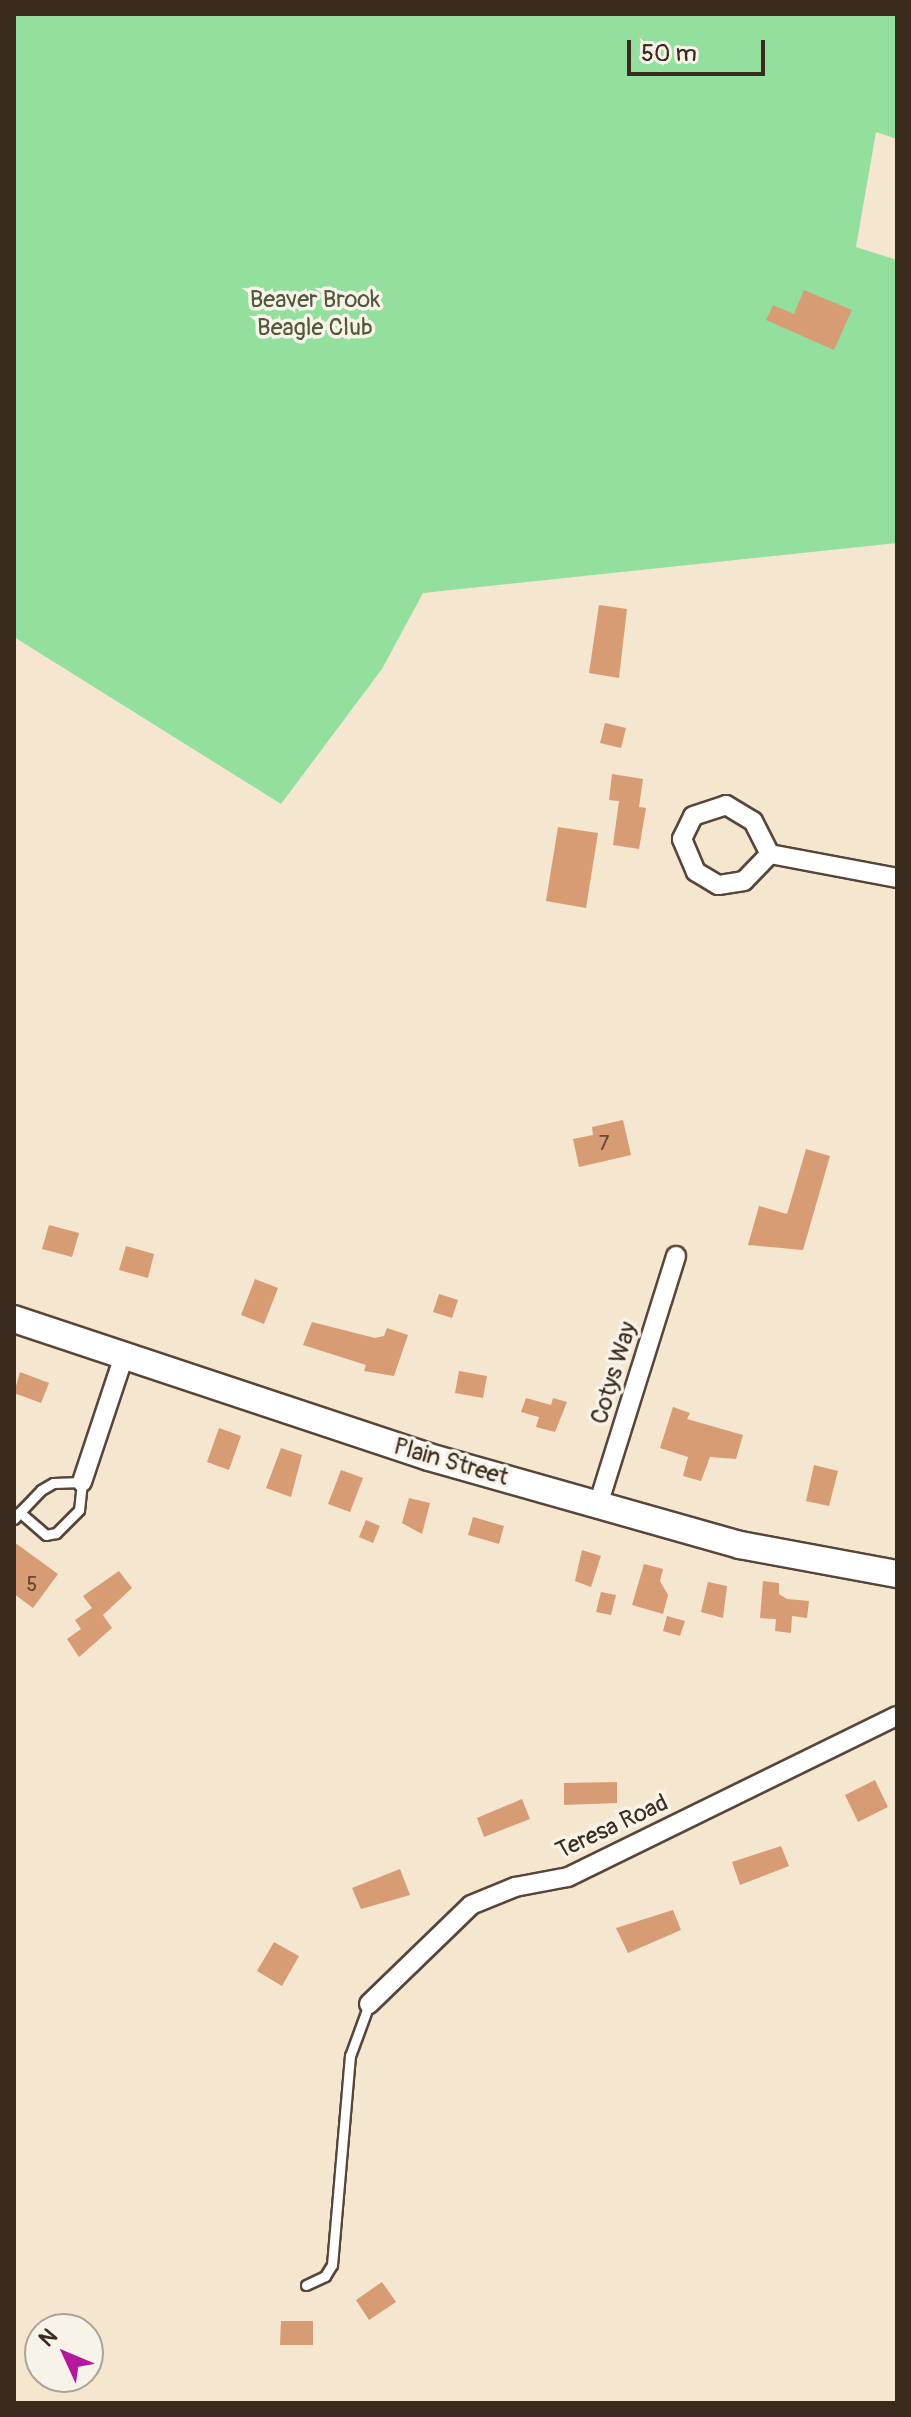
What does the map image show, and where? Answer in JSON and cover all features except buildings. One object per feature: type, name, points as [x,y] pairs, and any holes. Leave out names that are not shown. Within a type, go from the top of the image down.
[{"type":"main road","name":"Plain Street","points":[[14,1319],[402,1448],[598,1505],[764,1551],[897,1574]]},
{"type":"street","points":[[726,805],[753,821],[770,854],[744,881],[718,885],[696,872],[682,839],[693,816],[726,805]]},
{"type":"street","points":[[770,854],[897,878]]},
{"type":"street","name":"Cotys Way","points":[[598,1505],[676,1256]]},
{"type":"street","points":[[82,1482],[124,1356]]},
{"type":"street","name":"Teresa Road","points":[[369,2004],[471,1905],[515,1887],[568,1877],[897,1716]]},
{"type":"lane","points":[[82,1482],[79,1510],[56,1533],[46,1535],[17,1516],[53,1483],[82,1482]]},
{"type":"lane","points":[[306,2285],[332,2265],[350,2056],[369,2004]]},
{"type":"green space","name":"Beaver Brook Beagle Club","points":[[14,14],[897,14],[897,139],[876,132],[856,247],[897,260],[897,543],[423,593],[382,669],[281,804],[14,637]]}]
